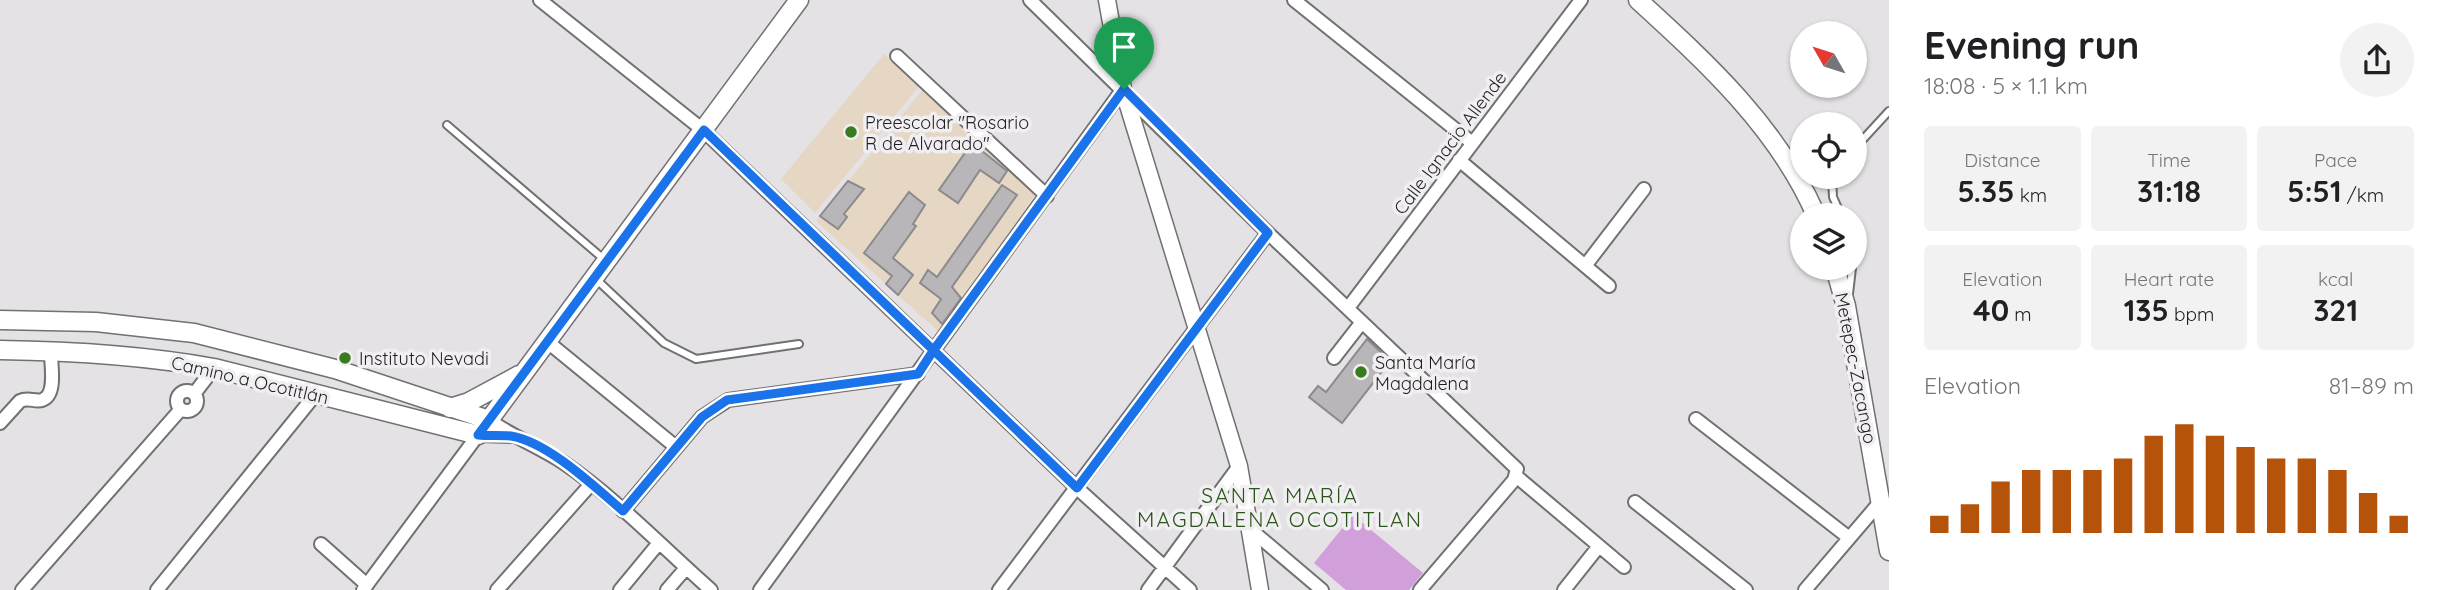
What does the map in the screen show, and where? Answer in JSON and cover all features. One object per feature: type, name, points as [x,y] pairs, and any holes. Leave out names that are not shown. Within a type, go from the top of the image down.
[{"type":"main road","points":[[478,435],[549,343],[799,0]]},
{"type":"main road","points":[[1638,0],[1714,70],[1751,113],[1799,182],[1810,203]]},
{"type":"main road","name":"Metepec-Zacango","points":[[1838,280],[1846,306],[1889,551]]},
{"type":"main road","name":"Camino a Ocotitlán","points":[[0,320],[96,322],[194,333],[335,369],[489,420]]},
{"type":"main road","name":"Camino a Ocotitlán","points":[[0,350],[139,355],[214,368],[478,435]]},
{"type":"main road","points":[[450,408],[470,402],[528,370]]},
{"type":"street","points":[[540,0],[704,130],[1077,488],[1190,590]]},
{"type":"street","points":[[1030,0],[1124,89],[1268,233],[1514,464],[1515,478],[1420,590]]},
{"type":"street","points":[[1107,0],[1124,89],[1238,466],[1260,590]]},
{"type":"street","points":[[1294,0],[1471,142]]},
{"type":"street","name":"Calle Ignacio Allende","points":[[1348,308],[1581,0]]},
{"type":"street","points":[[897,56],[1047,196]]},
{"type":"street","points":[[760,590],[1124,89]]},
{"type":"street","points":[[1459,160],[1609,286]]},
{"type":"street","points":[[1585,266],[1644,190]]},
{"type":"street","points":[[999,590],[1268,233]]},
{"type":"street","points":[[1334,358],[1362,322]]},
{"type":"street","points":[[549,343],[676,447]]},
{"type":"street","points":[[0,423],[20,401],[43,400],[49,395],[52,386],[51,351]]},
{"type":"street","points":[[22,590],[181,409],[178,403],[182,393],[194,394],[214,368]]},
{"type":"street","points":[[623,511],[702,417],[727,400],[918,374]]},
{"type":"street","points":[[158,590],[316,395]]},
{"type":"street","points":[[1696,419],[1848,537]]},
{"type":"street","points":[[489,420],[512,436],[546,453],[591,484],[712,590]]},
{"type":"street","points":[[321,544],[365,588],[478,435],[512,436]]},
{"type":"street","points":[[1148,590],[1238,466]]},
{"type":"street","points":[[1515,478],[1624,566]]},
{"type":"street","points":[[497,590],[591,484]]},
{"type":"street","points":[[1805,590],[1881,501]]},
{"type":"street","points":[[1635,502],[1746,590]]},
{"type":"street","points":[[1250,530],[1322,590]]},
{"type":"street","points":[[620,590],[658,544]]},
{"type":"street","points":[[1564,590],[1599,546]]},
{"type":"street","points":[[667,590],[686,568]]},
{"type":"lane","points":[[1867,135],[1889,111]]},
{"type":"lane","points":[[447,125],[608,262]]},
{"type":"lane","points":[[596,278],[637,321],[664,343],[696,359],[799,344]]},
{"type":"lane","points":[[1846,306],[1850,280]]},
{"type":"shaded area","name":"Preescolar \"Rosario R de Alvarado\"","points":[[884,54],[920,85],[815,213],[781,179]]},
{"type":"shaded area","points":[[923,89],[1038,191],[939,332],[816,221]]},
{"type":"shaded area","points":[[1353,515],[1423,573],[1409,590],[1346,590],[1314,563]]},
{"type":"building","points":[[974,140],[984,149],[982,151],[1007,171],[999,183],[980,170],[958,203],[939,190]]},
{"type":"building","points":[[848,181],[864,189],[844,214],[847,217],[838,229],[820,216]]},
{"type":"building","points":[[1002,185],[1017,195],[952,287],[961,298],[942,324],[932,313],[941,299],[920,283],[928,270],[937,277]]},
{"type":"building","points":[[909,192],[925,205],[913,224],[916,226],[893,258],[913,275],[898,295],[886,284],[892,276],[864,253]]},
{"type":"building","name":"Santa María Magdalena","points":[[1367,339],[1390,361],[1342,423],[1309,397],[1318,386],[1326,392]]},
{"type":"place","name":"Preescolar \"Rosario R de Alvarado\"","points":[[851,132]]},
{"type":"place","name":"Instituto Nevadi","points":[[345,358]]},
{"type":"place","name":"Santa María Magdalena","points":[[1361,372]]},
{"type":"district","name":"SANTA MARÍA MAGDALENA OCOTITLAN","points":[[1280,507]]},
{"type":"route","points":[[1124,89],[933,351],[918,374],[727,400],[702,417],[623,511],[564,463],[526,442],[512,436],[478,435],[549,343],[704,130],[933,351],[1077,488],[1268,233],[1124,89]]}]
